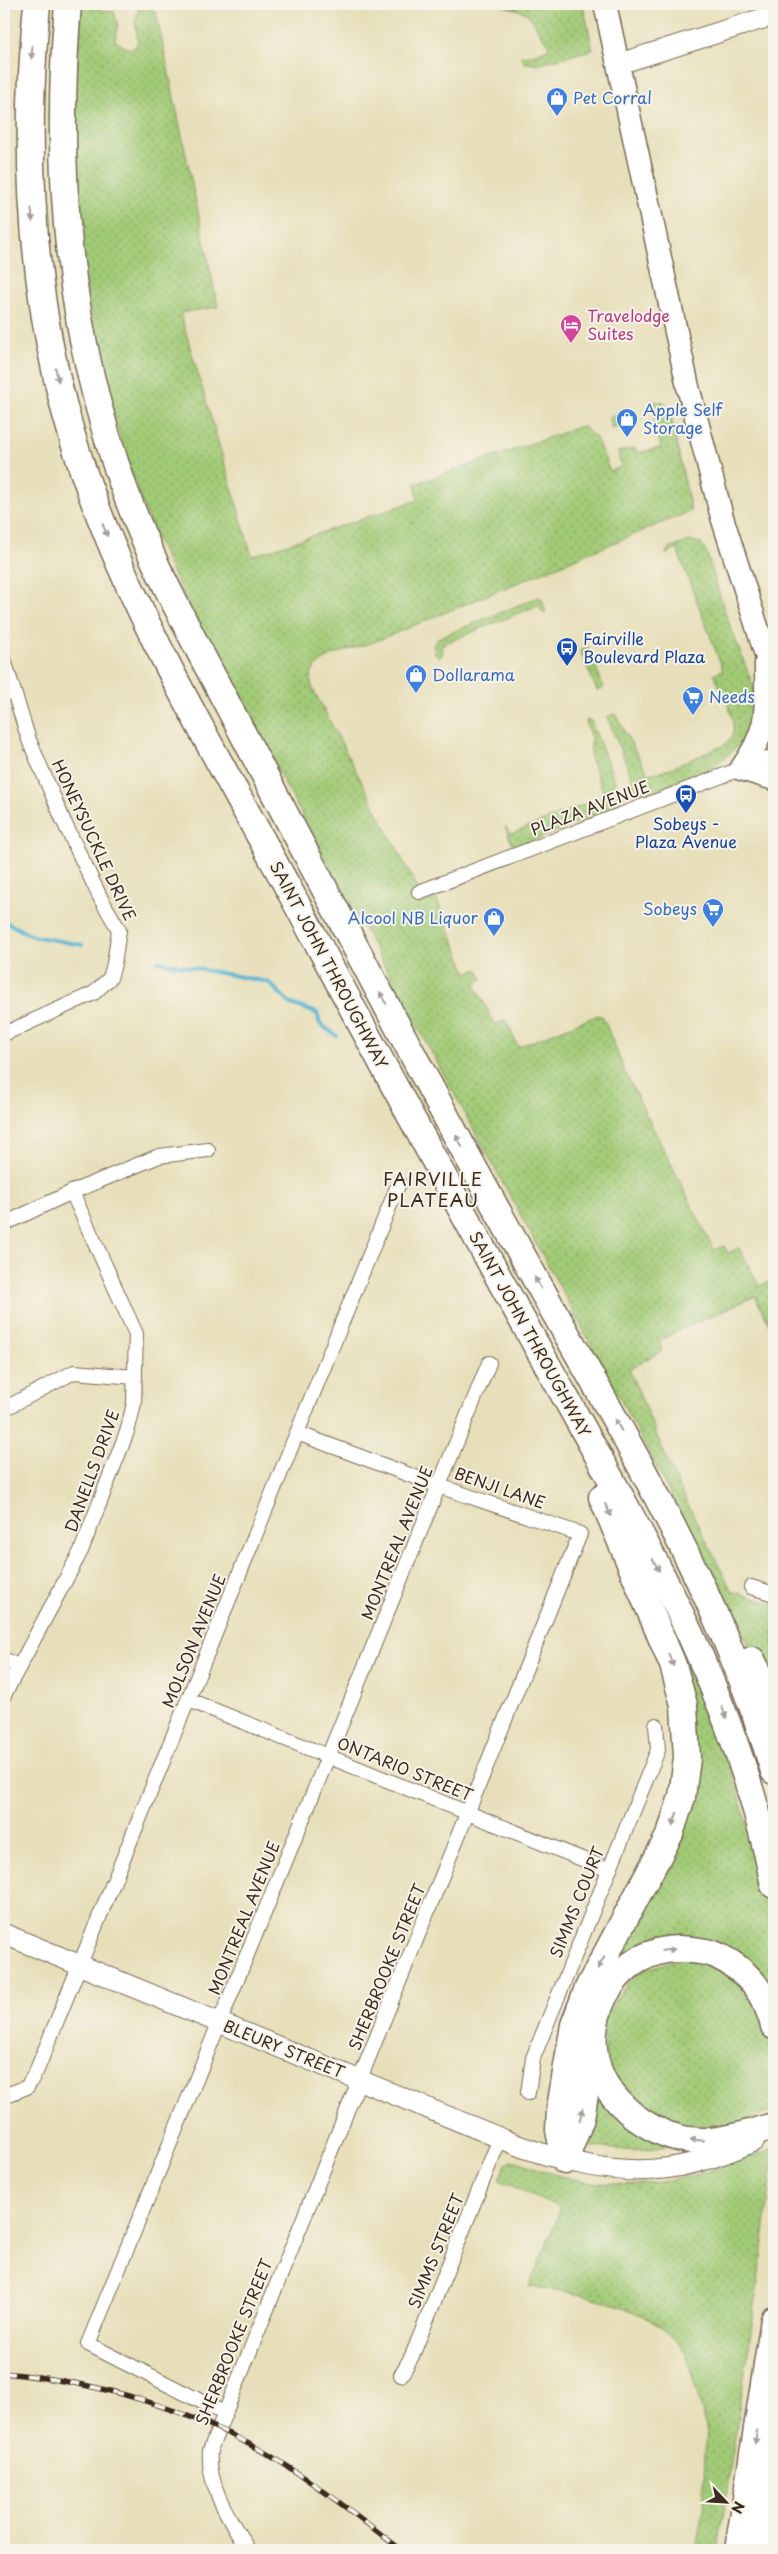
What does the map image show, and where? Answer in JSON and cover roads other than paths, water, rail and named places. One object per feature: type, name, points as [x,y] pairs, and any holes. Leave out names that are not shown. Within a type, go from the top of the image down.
[{"type":"highway","name":"SAINT JOHN THROUGHWAY","points":[[37,4],[29,135],[34,244],[47,330],[61,393],[92,497],[154,638],[515,1307],[616,1487],[683,1616],[706,1667],[747,1776],[774,1885]]},
{"type":"highway","name":"SAINT JOHN THROUGHWAY","points":[[68,4],[61,112],[62,180],[67,240],[80,327],[93,388],[112,453],[134,515],[166,587],[219,690],[449,1123],[642,1467],[711,1603],[760,1724],[774,1772]]},
{"type":"highway","points":[[515,1307],[617,1529],[673,1665],[687,1723],[686,1775],[677,1815],[660,1855],[588,1988],[574,2025],[560,2108],[559,2130],[565,2161]]},
{"type":"highway","points":[[642,1467],[720,1596],[774,1704]]},
{"type":"highway","points":[[565,2161],[581,2118],[600,2006],[613,1981],[639,1959],[669,1949],[712,1953],[729,1961],[751,1979],[756,1986],[774,2026]]},
{"type":"highway","points":[[594,2043],[598,2067],[606,2085],[617,2100],[644,2123],[677,2138],[693,2140],[744,2140],[774,2126]]},
{"type":"highway","points":[[738,2550],[774,2320]]},
{"type":"highway","points":[[757,2550],[774,2445]]},
{"type":"highway","points":[[769,2550],[774,2525]]},
{"type":"main road","points":[[605,4],[688,387],[722,517],[774,680]]},
{"type":"main road","points":[[766,659],[766,720],[756,749],[741,769],[774,779]]},
{"type":"street","points":[[618,64],[774,15]]},
{"type":"street","name":"HONEYSUCKLE DRIVE","points":[[4,660],[31,745],[64,822],[101,899],[119,930],[110,978],[94,993],[4,1034]]},
{"type":"street","name":"PLAZA AVENUE","points":[[419,892],[774,756]]},
{"type":"street","points":[[4,1224],[72,1192],[159,1156],[208,1150]]},
{"type":"street","name":"MOLSON AVENUE","points":[[4,2096],[27,2087],[36,2072],[399,1183]]},
{"type":"street","name":"DANELLS DRIVE","points":[[4,1695],[81,1551],[128,1429],[134,1403],[136,1334],[72,1192]]},
{"type":"street","name":"MONTREAL AVENUE","points":[[224,2413],[88,2344],[489,1363]]},
{"type":"street","points":[[4,1409],[74,1372],[135,1377]]},
{"type":"street","name":"BENJI LANE","points":[[297,1433],[439,1486],[580,1534]]},
{"type":"street","name":"SHERBROOKE STREET","points":[[248,2550],[220,2499],[209,2472],[210,2450],[361,2081],[580,1534]]},
{"type":"street","points":[[751,1587],[774,1594]]},
{"type":"street","points":[[4,1659],[19,1667]]},
{"type":"street","name":"ONTARIO STREET","points":[[189,1700],[609,1870]]},
{"type":"street","name":"SIMMS COURT","points":[[528,2093],[533,2058],[658,1750],[656,1725]]},
{"type":"street","name":"BLEURY STREET","points":[[4,1934],[500,2138],[565,2161],[622,2170],[666,2170],[696,2164],[744,2140],[774,2131]]},
{"type":"street","name":"SIMMS STREET","points":[[401,2375],[408,2367],[500,2138]]},
{"type":"waterway","points":[[4,921],[32,936],[82,945]]},
{"type":"waterway","points":[[157,961],[268,982],[291,1004],[317,1013],[320,1024],[337,1036]]},
{"type":"railway","points":[[4,2373],[76,2383],[111,2391],[181,2413],[215,2427],[295,2471],[342,2504],[401,2550]]},
{"type":"place","name":"Pet Corral","points":[[557,117]]},
{"type":"place","name":"Travelodge Suites","points":[[571,344]]},
{"type":"place","name":"Apple Self Storage","points":[[627,438]]},
{"type":"place","name":"Fairville Boulevard Plaza","points":[[567,667]]},
{"type":"place","name":"Dollarama","points":[[416,694]]},
{"type":"place","name":"Needs","points":[[693,716]]},
{"type":"place","name":"Sobeys - Plaza Avenue","points":[[686,814]]},
{"type":"place","name":"Sobeys","points":[[713,928]]},
{"type":"place","name":"Alcool NB Liquor","points":[[494,937]]},
{"type":"district","name":"FAIRVILLE PLATEAU","points":[[433,1190]]}]
